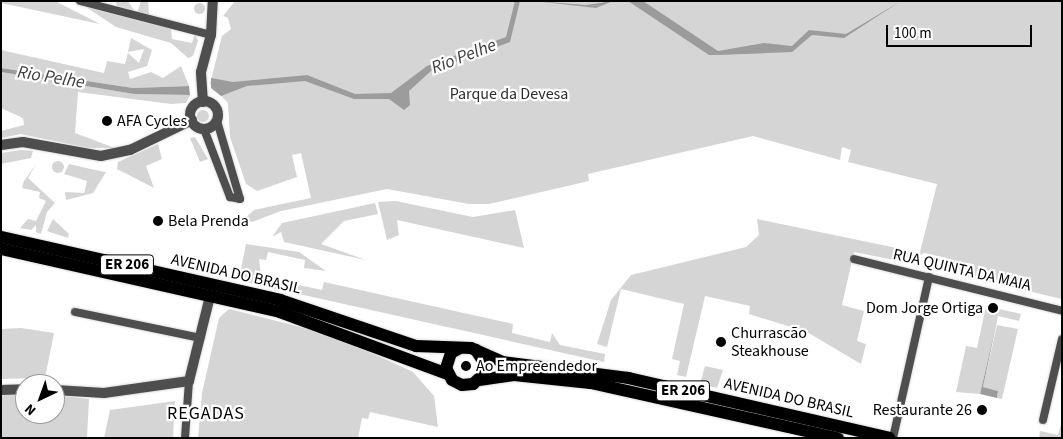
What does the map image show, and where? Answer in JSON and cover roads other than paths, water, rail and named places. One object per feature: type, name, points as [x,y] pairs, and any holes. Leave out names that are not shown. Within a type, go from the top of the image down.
[{"type":"main road","name":"AVENIDA DO BRASIL","points":[[1,237],[280,300],[416,346],[460,348]]},
{"type":"main road","name":"AVENIDA DO BRASIL","points":[[1,250],[210,296],[338,330],[448,374]]},
{"type":"main road","name":"ER 206","points":[[460,348],[476,350]]},
{"type":"main road","points":[[448,374],[448,358],[460,348]]},
{"type":"main road","name":"AVENIDA DO BRASIL","points":[[476,350],[502,362],[628,378],[891,438]]},
{"type":"main road","points":[[476,350],[485,364],[479,380]]},
{"type":"main road","name":"ER 206","points":[[448,374],[462,385],[479,380]]},
{"type":"main road","name":"AVENIDA DO BRASIL","points":[[479,380],[514,375],[591,383],[838,438]]},
{"type":"street","points":[[80,1],[211,35]]},
{"type":"street","points":[[203,102],[201,72],[211,35],[213,1]]},
{"type":"street","points":[[192,120],[192,110],[203,102]]},
{"type":"street","points":[[192,120],[204,129],[230,197],[240,199],[217,121],[216,109],[203,102]]},
{"type":"street","points":[[1,146],[23,142],[101,156],[130,150],[192,120]]},
{"type":"street","points":[[204,129],[217,121]]},
{"type":"street","name":"RUA QUINTA DA MAIA","points":[[854,259],[1062,311]]},
{"type":"street","points":[[891,438],[929,277]]},
{"type":"street","points":[[186,438],[189,381],[210,296]]},
{"type":"street","points":[[75,312],[200,338]]},
{"type":"street","points":[[1043,420],[1062,338]]},
{"type":"street","points":[[65,391],[104,393],[189,381]]},
{"type":"street","points":[[1,390],[15,389]]},
{"type":"water","name":"Rio Pelhe","points":[[515,1],[520,1],[510,42],[431,71],[409,91],[410,105],[404,110],[389,99],[354,99],[305,81],[247,86],[221,96],[211,88],[211,78],[233,82],[307,75],[355,94],[391,93],[427,66],[506,37]]},
{"type":"water","points":[[535,1],[586,5],[613,1],[596,8]]},
{"type":"water","points":[[628,1],[643,1],[718,51],[764,43],[792,46],[809,30],[846,34],[901,1],[844,38],[812,35],[792,52],[709,55]]},
{"type":"water","name":"Rio Pelhe","points":[[1,68],[133,88],[189,86],[190,95],[134,94],[1,72]]},
{"type":"water","points":[[998,316],[983,387],[998,391],[997,398],[980,394]]},
{"type":"place","name":"AFA Cycles","points":[[107,121]]},
{"type":"place","name":"Bela Prenda","points":[[158,221]]},
{"type":"place","name":"Dom Jorge Ortiga","points":[[993,308]]},
{"type":"place","name":"Churrascão Steakhouse","points":[[721,342]]},
{"type":"place","name":"Ao Empreendedor","points":[[466,366]]},
{"type":"place","name":"Restaurante 26","points":[[982,410]]},
{"type":"district","name":"REGADAS","points":[[206,414]]},
{"type":"park label","name":"Parque da Devesa","points":[[509,94]]}]
